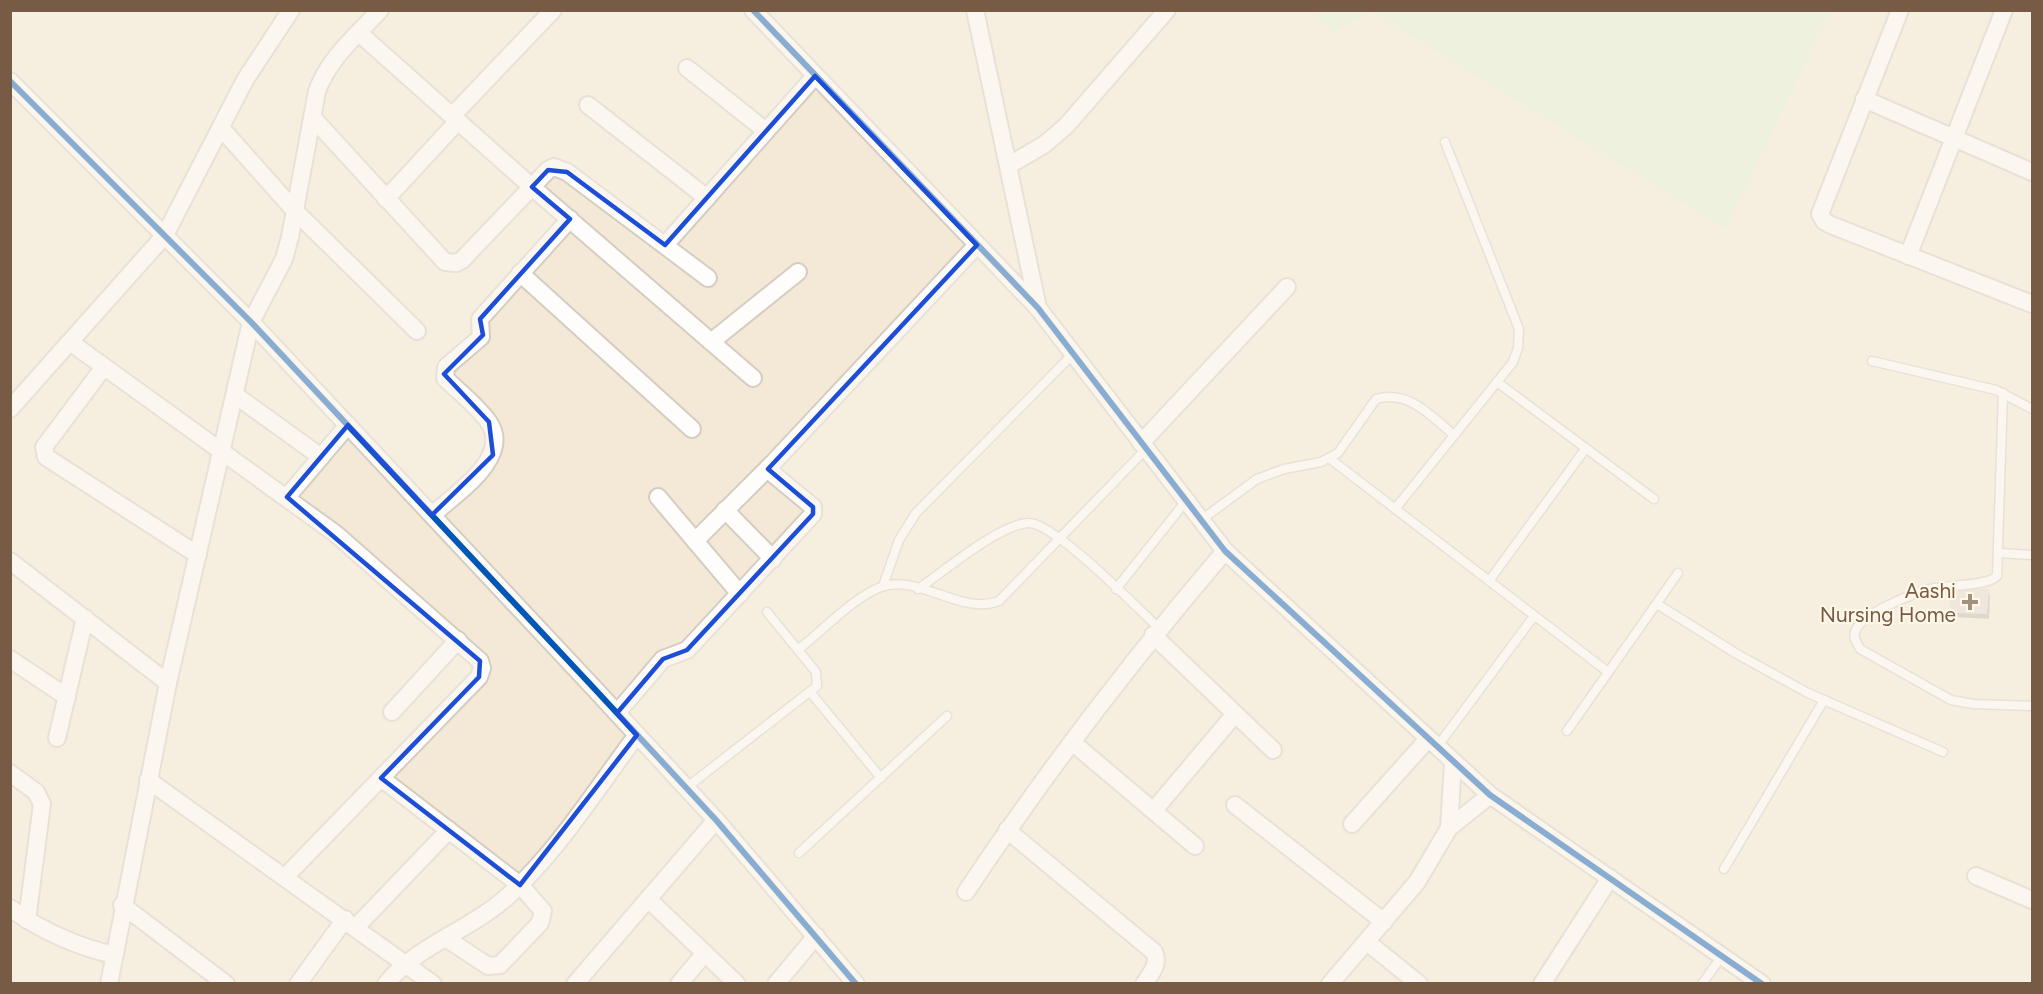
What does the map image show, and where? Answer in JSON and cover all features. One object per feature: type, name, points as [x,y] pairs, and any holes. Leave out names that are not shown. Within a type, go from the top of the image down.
[{"type":"street","points":[[10,409],[165,235],[253,66],[291,10]]},
{"type":"street","points":[[109,984],[122,905],[168,683],[223,453],[251,322],[284,259],[323,74],[380,10]]},
{"type":"street","points":[[386,199],[553,10]]},
{"type":"street","points":[[753,10],[1038,308],[1225,551],[1490,795],[1762,984]]},
{"type":"street","points":[[975,10],[1038,308]]},
{"type":"street","points":[[1008,166],[1045,144],[1066,126],[1167,10]]},
{"type":"street","points":[[1900,10],[1820,214],[1824,222],[1831,225],[2032,304]]},
{"type":"street","points":[[1908,255],[2004,10]]},
{"type":"street","points":[[359,33],[532,187],[753,378]]},
{"type":"street","points":[[687,68],[766,130]]},
{"type":"street","points":[[665,245],[815,75]]},
{"type":"street","points":[[13,87],[165,235],[348,425],[716,820],[856,984]]},
{"type":"street","points":[[1864,99],[2032,172]]},
{"type":"street","points":[[588,105],[707,198]]},
{"type":"street","points":[[313,118],[445,262],[450,264],[462,260],[548,170],[561,168],[708,278]]},
{"type":"street","points":[[221,128],[295,211],[417,331]]},
{"type":"street","points":[[432,515],[490,462],[495,445],[489,422],[445,378],[444,371],[481,337],[480,319],[570,219]]},
{"type":"street","points":[[695,541],[767,469],[977,245]]},
{"type":"street","points":[[711,342],[798,272]]},
{"type":"street","points":[[520,273],[692,429]]},
{"type":"street","points":[[1144,446],[1287,287]]},
{"type":"street","points":[[70,342],[336,534],[480,661],[482,668],[479,677],[285,877]]},
{"type":"street","points":[[104,367],[44,447],[46,457],[198,555]]},
{"type":"street","points":[[235,395],[321,457]]},
{"type":"street","points":[[287,497],[348,425]]},
{"type":"street","points":[[617,712],[663,659],[687,650],[773,559],[814,510],[767,469]]},
{"type":"street","points":[[658,497],[740,594]]},
{"type":"street","points":[[725,510],[773,559]]},
{"type":"street","points":[[966,892],[1007,830],[1072,742],[1156,632],[1225,551]]},
{"type":"street","points":[[10,561],[168,683]]},
{"type":"street","points":[[57,738],[85,618]]},
{"type":"street","points":[[1156,632],[1273,750]]},
{"type":"street","points":[[392,712],[458,640]]},
{"type":"street","points":[[10,659],[67,697]]},
{"type":"street","points":[[1154,810],[1235,714]]},
{"type":"street","points":[[386,984],[405,963],[447,939],[507,898],[540,866],[637,735]]},
{"type":"street","points":[[1072,742],[1195,846]]},
{"type":"street","points":[[1352,824],[1433,743]]},
{"type":"street","points":[[1449,828],[1453,762]]},
{"type":"street","points":[[10,773],[36,792],[42,804],[27,920]]},
{"type":"street","points":[[381,778],[520,885],[543,911],[540,923],[500,965],[488,966],[447,939]]},
{"type":"street","points":[[148,780],[433,984]]},
{"type":"street","points":[[1330,984],[1417,882],[1449,828],[1490,795]]},
{"type":"street","points":[[1235,804],[1384,922]]},
{"type":"street","points":[[575,984],[716,820]]},
{"type":"street","points":[[298,984],[350,923],[449,830]]},
{"type":"street","points":[[1007,830],[1154,952],[1158,959],[1156,966],[1144,984]]},
{"type":"street","points":[[1976,876],[2032,900]]},
{"type":"street","points":[[1542,984],[1610,878]]},
{"type":"street","points":[[648,899],[737,984]]},
{"type":"street","points":[[122,905],[226,984]]},
{"type":"street","points":[[10,908],[27,920],[80,947],[114,955]]},
{"type":"street","points":[[776,984],[816,936]]},
{"type":"street","points":[[1367,942],[1419,984]]},
{"type":"street","points":[[679,984],[705,953]]},
{"type":"lane","points":[[1395,509],[1513,362],[1518,348],[1519,329],[1445,142]]},
{"type":"lane","points":[[883,586],[898,540],[916,513],[1073,354]]},
{"type":"lane","points":[[1872,361],[2003,393],[2032,409]]},
{"type":"lane","points":[[1497,382],[1654,498]]},
{"type":"lane","points":[[2003,393],[1999,553],[1998,572],[1994,579],[1937,588],[1905,598],[1860,623],[1855,632],[1855,640],[1860,649],[1952,700],[1973,704],[2032,706]]},
{"type":"lane","points":[[1201,520],[1257,479],[1329,458],[1338,453],[1376,399],[1398,395],[1413,403],[1454,435]]},
{"type":"lane","points":[[799,649],[869,592],[883,586],[900,584],[980,606],[999,601],[1144,446]]},
{"type":"lane","points":[[1489,581],[1586,448]]},
{"type":"lane","points":[[1329,458],[1608,672]]},
{"type":"lane","points":[[1116,589],[1186,501]]},
{"type":"lane","points":[[918,590],[1001,532],[1025,523],[1039,524],[1060,538],[1116,589],[1156,632]]},
{"type":"lane","points":[[1999,553],[2032,555]]},
{"type":"lane","points":[[1567,731],[1678,573]]},
{"type":"lane","points":[[1657,604],[1737,654],[1824,700],[1943,752]]},
{"type":"lane","points":[[686,788],[811,693],[818,679],[816,672],[799,649],[767,612]]},
{"type":"lane","points":[[1433,743],[1534,616]]},
{"type":"lane","points":[[811,693],[881,778]]},
{"type":"lane","points":[[1724,869],[1824,700]]},
{"type":"lane","points":[[799,853],[947,716]]},
{"type":"lane","points":[[1702,984],[1722,956]]},
{"type":"highlighted area","points":[[815,76],[977,245],[768,469],[813,507],[813,514],[687,650],[663,659],[617,713],[637,735],[520,885],[381,778],[479,677],[480,661],[287,497],[348,425],[432,515],[493,455],[489,422],[444,374],[483,335],[480,319],[570,219],[532,187],[548,170],[567,172],[665,245]]},
{"type":"shaded area","points":[[11,11],[2032,11],[2032,983],[11,983]]},
{"type":"green space","points":[[1312,11],[1371,11],[1333,32]]},
{"type":"green space","points":[[1371,11],[1830,11],[1726,229]]},
{"type":"building","points":[[1950,588],[1989,589],[1987,614],[1949,613]]},
{"type":"cycle path","points":[[753,10],[1038,308],[1225,551],[1490,795],[1762,984]]},
{"type":"cycle path","points":[[10,81],[251,322],[716,820],[856,984]]},
{"type":"place","name":"Aashi Nursing Home","points":[[1970,602]]}]
